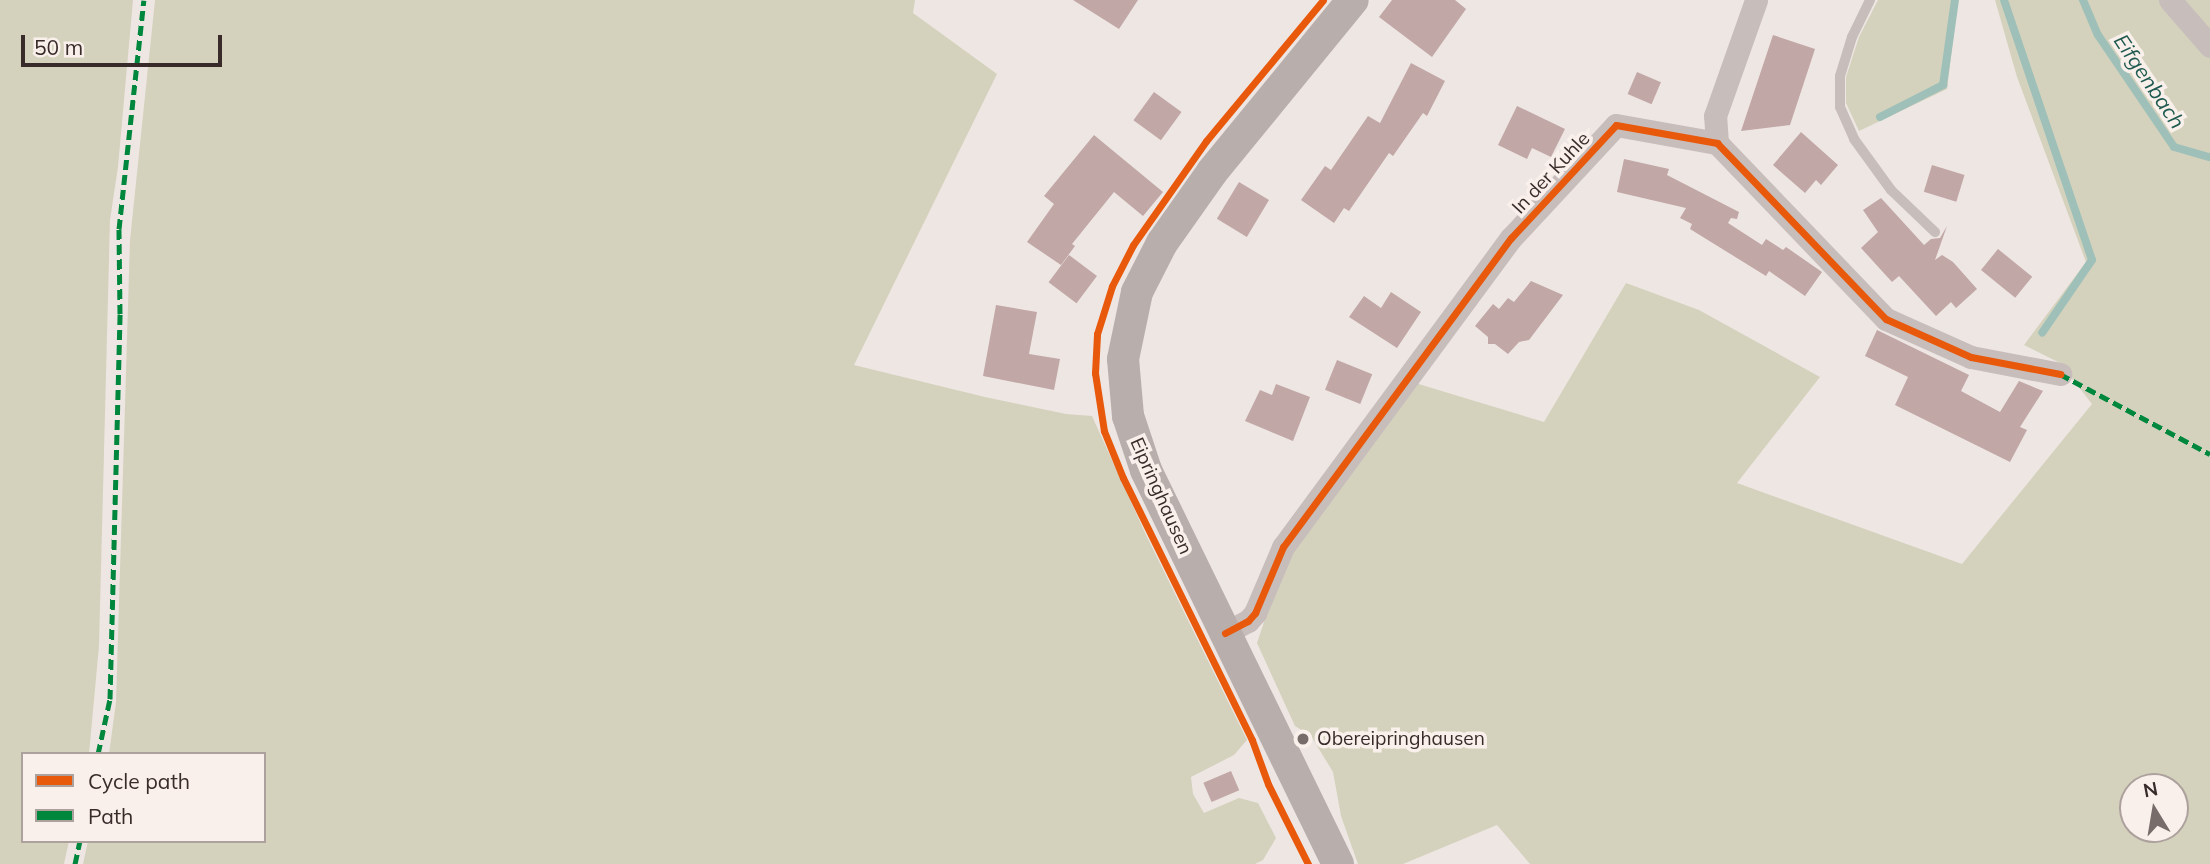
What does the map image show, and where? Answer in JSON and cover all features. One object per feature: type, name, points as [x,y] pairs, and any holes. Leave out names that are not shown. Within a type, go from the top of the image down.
[{"type":"main road","name":"Eipringhausen","points":[[1338,864],[1139,453],[1128,416],[1123,376],[1127,328],[1144,274],[1182,213],[1224,156],[1353,0]]},
{"type":"street","points":[[1756,0],[1715,116],[1717,143],[1886,320],[1971,356],[2060,374]]},
{"type":"street","points":[[2170,0],[2210,46]]},
{"type":"street","name":"In der Kuhle","points":[[1225,633],[1248,621],[1255,613],[1283,547],[1511,238],[1616,125],[1717,143]]},
{"type":"lane","points":[[1870,0],[1852,37],[1840,76],[1840,107],[1854,139],[1891,190],[1935,232]]},
{"type":"shaded area","points":[[0,0],[133,0],[118,167],[110,220],[99,646],[89,752],[21,752],[21,843],[69,843],[64,864],[0,864]]},
{"type":"shaded area","points":[[155,0],[915,0],[913,13],[997,74],[854,365],[985,397],[1066,414],[1092,416],[1146,535],[1247,740],[1234,755],[1191,777],[1193,794],[1204,813],[1239,798],[1258,803],[1276,838],[1263,860],[1255,864],[83,864],[88,843],[266,843],[266,752],[109,752],[116,702],[130,240]]},
{"type":"shaded area","points":[[1878,0],[1958,0],[1947,89],[1859,131],[1846,103],[1846,77],[1859,37]]},
{"type":"shaded area","points":[[1995,0],[2210,0],[2210,864],[1530,864],[1497,825],[1403,864],[1358,864],[1341,816],[1333,772],[1311,736],[1295,726],[1257,643],[1279,577],[1290,554],[1412,382],[1544,422],[1626,283],[1699,310],[1820,377],[1737,483],[1962,564],[2092,404],[2060,363],[2024,345],[2086,262],[2017,77]]},
{"type":"building","points":[[1073,0],[1138,0],[1119,29]]},
{"type":"building","points":[[1392,0],[1455,0],[1466,9],[1432,57],[1379,17]]},
{"type":"building","points":[[1773,35],[1815,49],[1790,125],[1741,131]]},
{"type":"building","points":[[1411,63],[1445,81],[1427,116],[1423,113],[1393,156],[1389,153],[1349,211],[1344,208],[1334,223],[1301,200],[1325,166],[1331,170],[1368,116],[1380,123]]},
{"type":"building","points":[[1637,72],[1661,82],[1652,104],[1628,94]]},
{"type":"building","points":[[1154,92],[1182,112],[1161,140],[1133,120]]},
{"type":"building","points":[[1517,106],[1565,129],[1551,157],[1532,148],[1527,159],[1498,145]]},
{"type":"building","points":[[1801,132],[1838,165],[1821,185],[1816,180],[1805,193],[1773,165]]},
{"type":"building","points":[[1094,135],[1163,192],[1143,216],[1114,192],[1072,244],[1075,246],[1061,265],[1027,242],[1054,204],[1044,196]]},
{"type":"building","points":[[1624,159],[1669,169],[1667,175],[1739,212],[1737,219],[1731,218],[1728,223],[1762,245],[1766,239],[1783,250],[1786,247],[1822,272],[1805,296],[1769,271],[1766,276],[1690,229],[1692,224],[1680,218],[1686,208],[1617,192]]},
{"type":"building","points":[[1932,165],[1965,175],[1956,202],[1924,192]]},
{"type":"building","points":[[1239,182],[1269,200],[1247,237],[1217,219]]},
{"type":"building","points":[[1881,198],[1924,245],[1931,239],[1940,238],[1947,226],[1935,260],[1942,255],[1953,262],[1977,289],[1956,308],[1951,302],[1936,316],[1899,276],[1892,282],[1861,248],[1878,232],[1863,210]]},
{"type":"building","points":[[1998,249],[2032,277],[2015,298],[1981,270]]},
{"type":"building","points":[[1069,255],[1097,276],[1076,303],[1049,282]]},
{"type":"building","points":[[1531,281],[1563,295],[1529,340],[1519,342],[1508,354],[1495,344],[1488,344],[1488,337],[1475,326],[1493,304],[1499,309],[1508,298],[1514,302]]},
{"type":"building","points":[[1391,292],[1421,312],[1397,348],[1349,317],[1364,296],[1381,308]]},
{"type":"building","points":[[996,305],[1037,312],[1029,354],[1060,359],[1054,390],[983,376]]},
{"type":"building","points":[[1877,330],[1969,375],[1961,391],[2000,412],[2019,381],[2043,391],[2020,427],[2027,430],[2010,462],[1895,405],[1908,377],[1865,356]]},
{"type":"building","points":[[1337,360],[1372,374],[1360,404],[1325,390]]},
{"type":"building","points":[[1276,384],[1310,397],[1293,441],[1245,421],[1260,390],[1272,395]]},
{"type":"building","points":[[1231,771],[1239,790],[1212,802],[1203,783]]},
{"type":"waterway","points":[[1880,117],[1943,85],[1955,0]]},
{"type":"waterway","points":[[2004,0],[2092,260],[2042,333]]},
{"type":"waterway","name":"Eifgenbach","points":[[2083,0],[2098,35],[2174,147],[2210,157]]},
{"type":"marked path","points":[[98,752],[110,699],[120,314],[119,229],[144,0]]},
{"type":"marked path","points":[[2060,374],[2210,454]]},
{"type":"marked path","points":[[75,864],[80,843]]},
{"type":"cycle path","points":[[1308,864],[1268,784],[1252,740],[1123,478],[1104,431],[1095,373],[1097,334],[1112,286],[1133,245],[1206,141],[1323,0]]},
{"type":"cycle path","points":[[1225,633],[1248,621],[1255,613],[1283,547],[1511,238],[1616,125],[1717,143],[1886,319],[1971,357],[2060,374]]},
{"type":"place","name":"Obereipringhausen","points":[[1303,739]]}]
